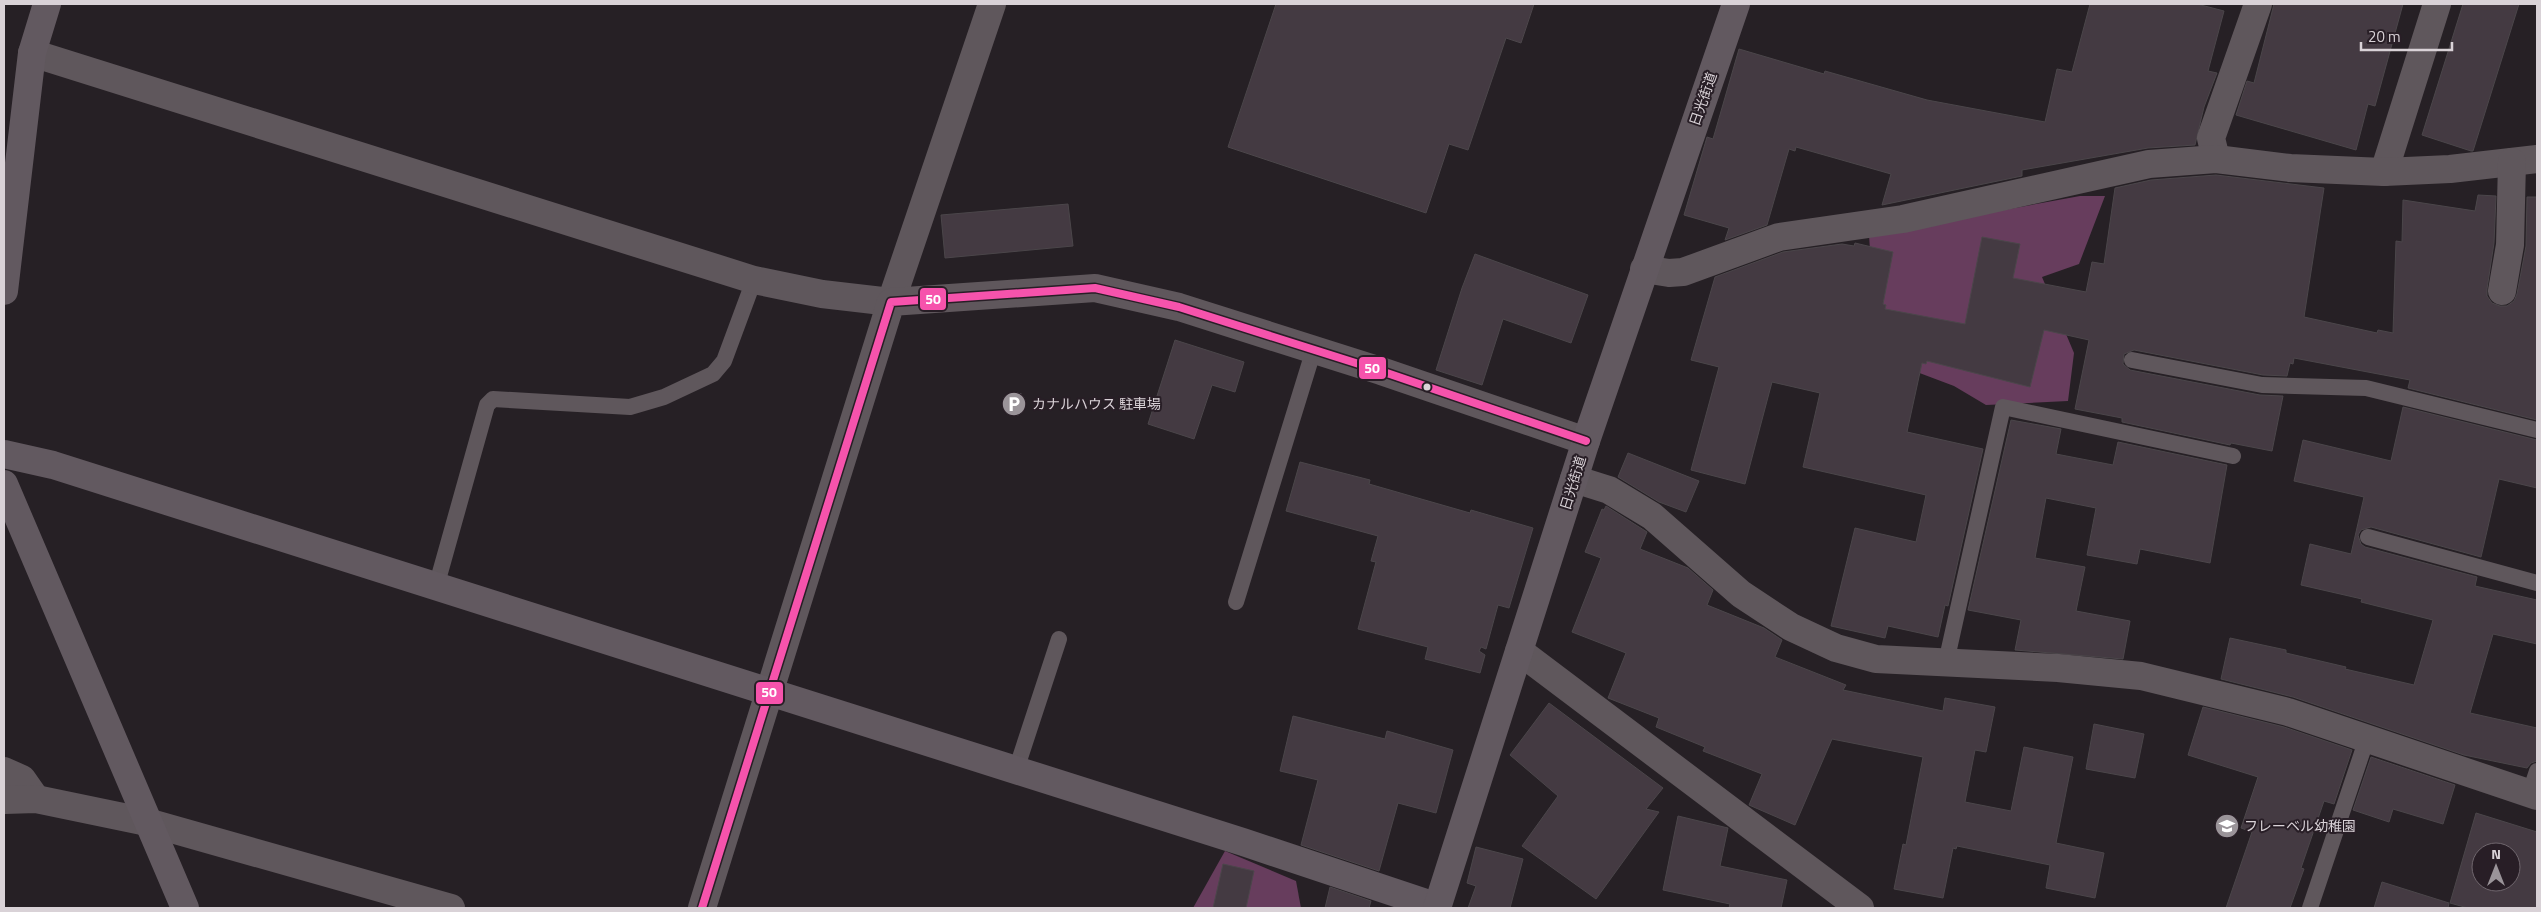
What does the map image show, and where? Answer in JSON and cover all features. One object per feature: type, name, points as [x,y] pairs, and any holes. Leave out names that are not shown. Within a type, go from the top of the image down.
[{"type":"street","points":[[4,291],[32,53],[47,4]]},
{"type":"street","points":[[702,908],[768,691],[891,302],[992,4]]},
{"type":"street","name":"日光街道","points":[[1437,908],[1586,440],[1736,4]]},
{"type":"street","points":[[2216,159],[2211,138],[2258,4]]},
{"type":"street","points":[[2384,172],[2437,4]]},
{"type":"street","points":[[32,53],[754,280],[822,294],[891,302],[1095,288],[1179,307],[1314,349],[1586,440]]},
{"type":"street","points":[[1644,269],[1669,274],[1683,272],[1779,237],[1903,220],[2148,164],[2216,159],[2290,168],[2384,172],[2450,169],[2525,160],[2502,291]]},
{"type":"street","points":[[4,454],[53,465],[768,691],[1437,908]]},
{"type":"street","points":[[1574,479],[1609,490],[1652,516],[1741,594],[1791,626],[1836,648],[1876,659],[2058,668],[2141,676],[2288,712],[2367,738],[2535,786]]},
{"type":"street","points":[[4,484],[147,822],[186,908]]},
{"type":"street","points":[[1519,652],[1860,908]]},
{"type":"street","points":[[4,770],[22,779],[36,799]]},
{"type":"street","points":[[4,800],[36,799],[147,822],[451,908]]},
{"type":"lane","points":[[436,587],[487,405],[493,399],[630,407],[664,397],[712,374],[724,361],[754,280]]},
{"type":"lane","points":[[1236,602],[1314,349]]},
{"type":"lane","points":[[2132,360],[2262,384],[2366,388],[2537,430]]},
{"type":"lane","points":[[1950,664],[1949,649],[2003,407],[2233,456]]},
{"type":"lane","points":[[2368,537],[2537,583]]},
{"type":"lane","points":[[1016,770],[1059,639]]},
{"type":"lane","points":[[2310,908],[2367,738]]},
{"type":"shaded area","points":[[2080,196],[2105,196],[2079,264],[2042,277],[2074,353],[2068,401],[1986,405],[1954,386],[1877,357],[1869,235]]},
{"type":"shaded area","points":[[1225,851],[1296,881],[1301,908],[1193,908]]},
{"type":"building","points":[[1276,4],[1534,4],[1521,43],[1506,38],[1468,150],[1449,144],[1426,213],[1228,147]]},
{"type":"building","points":[[2090,4],[2197,4],[2224,11],[2208,71],[2217,73],[2204,107],[2195,145],[2148,148],[2022,170],[2022,176],[1882,205],[1891,174],[1796,147],[1795,151],[1789,149],[1767,225],[1725,240],[1729,228],[1684,215],[1707,137],[1713,139],[1739,49],[1824,74],[1825,71],[1927,100],[2045,122],[2057,69],[2072,72]]},
{"type":"building","points":[[2274,4],[2403,4],[2375,106],[2368,104],[2356,150],[2236,115],[2247,81],[2254,83]]},
{"type":"building","points":[[2463,4],[2519,4],[2473,151],[2422,135]]},
{"type":"building","points":[[2216,175],[2324,188],[2304,317],[2377,333],[2378,330],[2393,333],[2396,241],[2402,242],[2403,200],[2475,211],[2478,195],[2496,196],[2494,243],[2487,296],[2492,303],[2507,306],[2514,301],[2517,294],[2526,246],[2527,197],[2537,197],[2537,420],[2408,388],[2410,380],[2294,358],[2293,364],[2290,363],[2287,376],[2263,375],[2134,350],[2124,354],[2123,364],[2130,370],[2260,395],[2283,396],[2272,451],[2231,443],[2230,445],[2122,422],[2122,418],[2075,409],[2089,340],[2044,330],[2030,387],[1927,361],[1926,364],[1922,363],[1907,432],[1983,449],[1948,606],[1945,605],[1938,637],[1888,626],[1885,638],[1831,626],[1855,528],[1916,542],[1926,495],[1803,467],[1820,393],[1772,382],[1745,484],[1691,470],[1719,367],[1691,360],[1715,277],[1783,252],[1842,244],[1854,246],[1855,243],[1893,252],[1883,304],[1886,305],[1885,309],[1965,324],[1982,237],[2020,244],[2013,278],[2086,292],[2092,262],[2104,264],[2115,188],[2151,180]]},
{"type":"building","points":[[1068,204],[1073,246],[945,258],[941,215]]},
{"type":"building","points":[[1475,254],[1588,295],[1571,343],[1503,319],[1482,385],[1436,370]]},
{"type":"building","points":[[1175,340],[1244,362],[1235,392],[1212,385],[1194,439],[1148,424]]},
{"type":"building","points":[[2403,407],[2537,440],[2537,488],[2499,479],[2481,557],[2371,527],[2361,530],[2358,535],[2361,544],[2365,547],[2477,577],[2475,586],[2537,600],[2537,644],[2493,634],[2470,713],[2537,728],[2537,761],[2531,763],[2527,768],[2464,755],[2293,697],[2221,679],[2230,638],[2286,650],[2286,653],[2414,685],[2433,620],[2361,602],[2362,599],[2301,585],[2310,544],[2351,554],[2364,497],[2294,481],[2303,440],[2391,461]]},
{"type":"building","points":[[2011,420],[2061,429],[2056,454],[2113,465],[2118,442],[2227,465],[2210,563],[2140,549],[2137,564],[2087,555],[2096,508],[2046,498],[2035,558],[2085,567],[2076,611],[2130,621],[2123,659],[2015,650],[2021,620],[1968,610]]},
{"type":"building","points":[[1628,453],[1699,481],[1686,512],[1659,502],[1618,477]]},
{"type":"building","points":[[1300,462],[1370,480],[1369,484],[1470,513],[1471,510],[1533,528],[1509,608],[1498,605],[1486,649],[1481,647],[1479,651],[1485,655],[1480,673],[1425,659],[1428,647],[1358,629],[1376,562],[1371,561],[1378,536],[1286,511]]},
{"type":"building","points":[[1606,506],[1647,532],[1640,549],[1688,568],[1713,590],[1707,605],[1764,628],[1782,640],[1775,657],[1846,685],[1843,690],[1943,711],[1945,698],[1995,707],[1986,752],[1975,750],[1965,802],[2011,811],[2024,747],[2073,757],[2056,843],[2104,853],[2095,898],[2046,888],[2050,865],[1957,846],[1956,849],[1953,848],[1943,898],[1894,889],[1903,844],[1906,845],[1923,757],[1832,739],[1795,825],[1749,805],[1762,774],[1703,751],[1705,747],[1656,727],[1659,718],[1608,698],[1626,653],[1572,632],[1601,558],[1585,552],[1602,509],[1604,510]]},
{"type":"building","points":[[1549,703],[1663,788],[1646,809],[1659,812],[1596,899],[1522,846],[1558,796],[1510,755]]},
{"type":"building","points":[[2203,707],[2284,727],[2352,750],[2334,804],[2324,801],[2301,868],[2304,869],[2290,908],[2226,908],[2252,832],[2241,828],[2258,777],[2188,755]]},
{"type":"building","points":[[1293,716],[1385,739],[1387,731],[1453,750],[1436,813],[1398,803],[1379,871],[1301,845],[1318,780],[1280,771]]},
{"type":"building","points":[[2094,724],[2144,734],[2135,778],[2086,769]]},
{"type":"building","points":[[2371,757],[2455,785],[2443,824],[2393,809],[2389,822],[2353,810]]},
{"type":"building","points":[[2476,813],[2537,832],[2537,908],[2468,908],[2450,903]]},
{"type":"building","points":[[1678,816],[1728,828],[1720,866],[1787,880],[1781,908],[1729,908],[1730,904],[1663,890]]},
{"type":"building","points":[[1476,847],[1523,859],[1510,908],[1468,908],[1476,886],[1467,883]]},
{"type":"building","points":[[1223,864],[1254,871],[1246,908],[1213,908]]},
{"type":"building","points":[[2382,882],[2449,903],[2448,908],[2374,908]]},
{"type":"building","points":[[1330,887],[1371,901],[1369,908],[1325,908]]},
{"type":"transit line","name":"50","points":[[702,908],[891,302],[1095,288],[1179,307],[1381,371],[1586,441]]},
{"type":"place","name":"カナルハウス 駐車場","points":[[1014,404]]},
{"type":"place","name":"フレーベル幼稚園","points":[[2227,826]]}]
